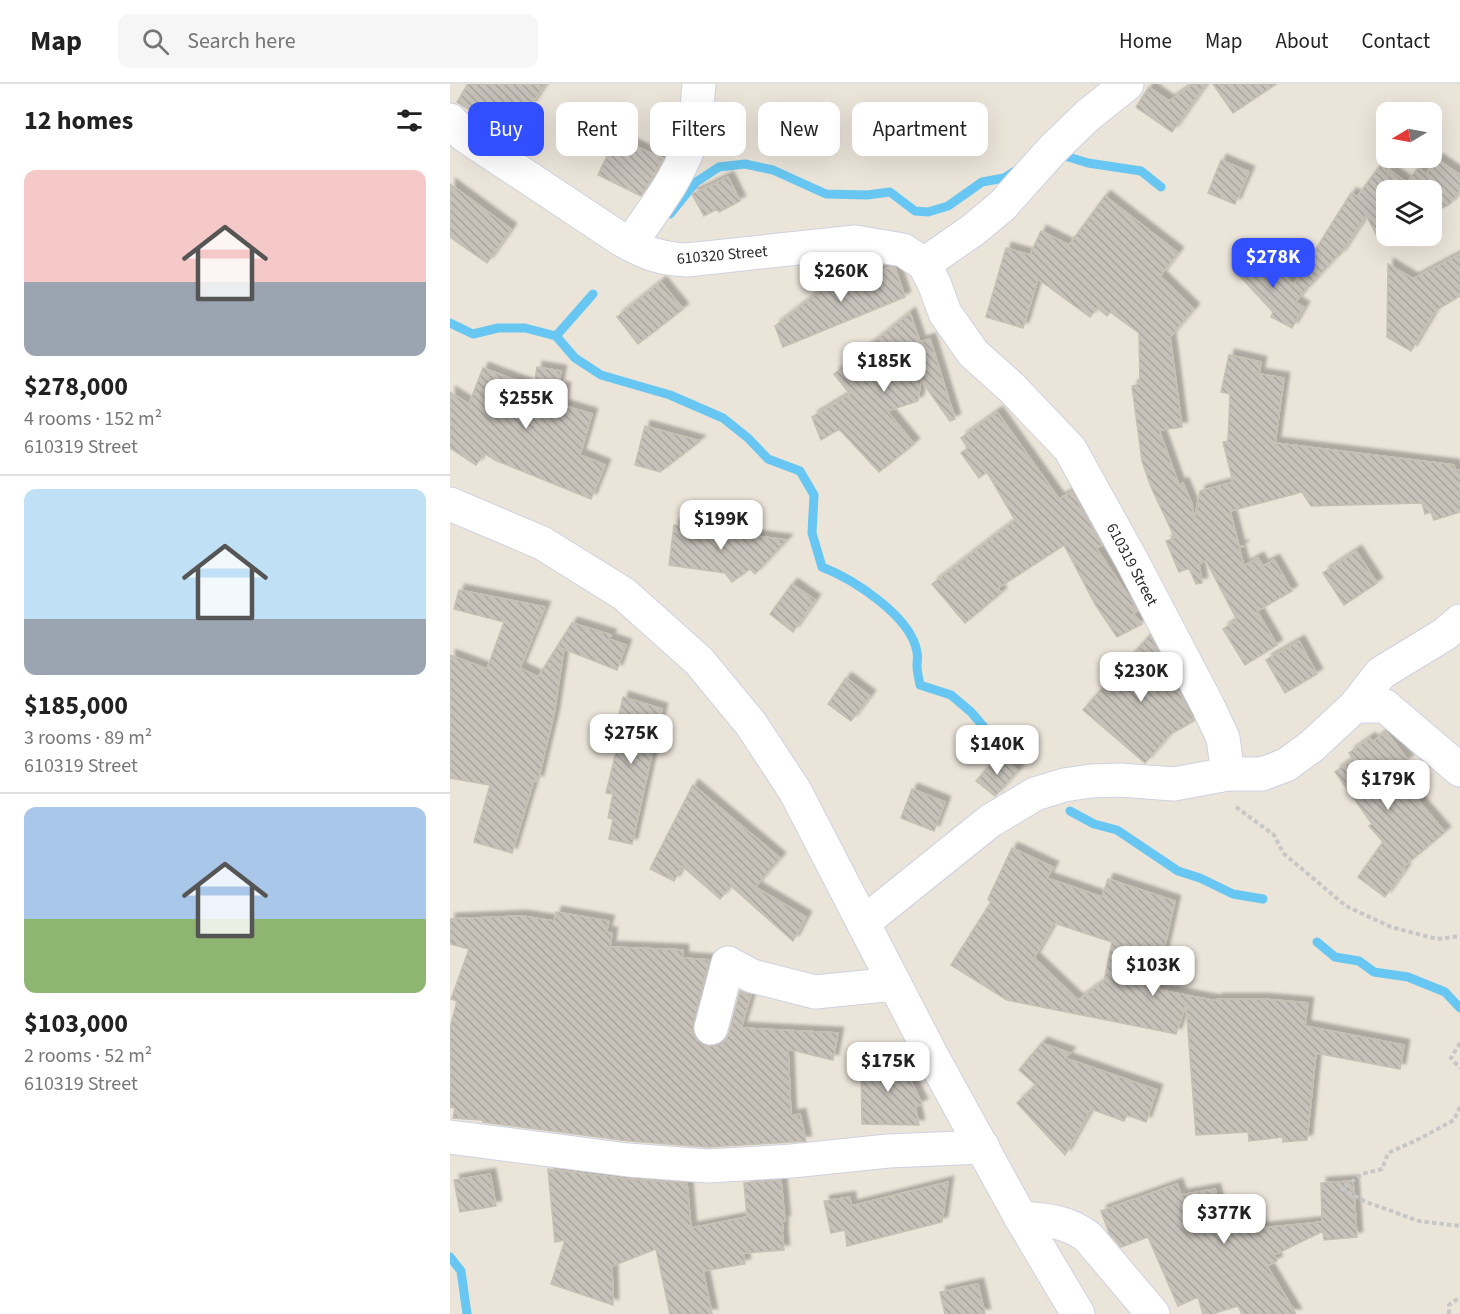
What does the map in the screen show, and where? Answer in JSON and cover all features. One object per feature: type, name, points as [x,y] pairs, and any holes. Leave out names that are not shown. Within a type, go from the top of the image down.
[{"type":"street","points":[[630,244],[670,185],[684,158],[694,129],[699,84]]},
{"type":"street","points":[[924,264],[973,230],[1002,206],[1053,149],[1087,116],[1126,84]]},
{"type":"street","name":"610320 Street","points":[[450,120],[464,135],[630,244],[644,252],[667,259],[687,260],[855,242],[903,250],[924,264]]},
{"type":"street","name":"610319 Street","points":[[924,264],[945,313],[968,347],[1028,404],[1070,449],[1208,706],[1223,738],[1228,774]]},
{"type":"street","points":[[450,504],[542,543],[624,594],[699,661],[750,724],[795,792],[1021,1218],[1078,1314]]},
{"type":"street","points":[[863,923],[990,821],[1035,794],[1064,785],[1091,781],[1120,780],[1174,784],[1228,774],[1262,774],[1286,765],[1312,746],[1354,706],[1382,673],[1445,634],[1460,621]]},
{"type":"street","points":[[1354,706],[1385,706],[1460,770]]},
{"type":"street","points":[[711,1028],[728,963],[752,976],[815,992],[895,984]]},
{"type":"street","points":[[450,1137],[628,1160],[708,1166],[792,1161],[888,1151],[983,1147]]},
{"type":"street","points":[[1021,1218],[1057,1221],[1075,1227],[1088,1237],[1153,1314]]},
{"type":"path","points":[[1228,774],[1231,803],[1274,835],[1283,853],[1346,906],[1391,927],[1437,939],[1460,936]]},
{"type":"path","points":[[1460,1043],[1451,1058],[1460,1068]]},
{"type":"path","points":[[1460,1107],[1454,1120],[1388,1153],[1382,1169],[1362,1174],[1342,1189],[1366,1202],[1419,1221],[1460,1226]]},
{"type":"path","points":[[1449,1314],[1449,1305],[1460,1298]]},
{"type":"building","points":[[468,84],[545,84],[533,102],[468,102],[468,109],[457,102]]},
{"type":"building","points":[[1194,84],[1206,84],[1172,132],[1136,107],[1149,87],[1169,101]]},
{"type":"building","points":[[1213,84],[1276,84],[1233,113]]},
{"type":"building","points":[[638,147],[650,153],[650,156],[663,159],[641,196],[598,175],[607,156],[638,156]]},
{"type":"building","points":[[1221,160],[1249,172],[1235,204],[1208,193]]},
{"type":"building","points":[[1442,162],[1460,175],[1460,189],[1450,204],[1442,208],[1442,180],[1409,180],[1418,168],[1426,174],[1430,168],[1442,168]]},
{"type":"building","points":[[1378,168],[1384,168],[1389,176],[1388,169],[1403,180],[1376,180],[1376,234],[1366,215],[1340,255],[1304,292],[1294,284],[1351,193],[1357,197]]},
{"type":"building","points":[[728,177],[740,201],[719,212],[717,209],[704,216],[692,194]]},
{"type":"building","points":[[450,184],[511,229],[487,263],[450,237]]},
{"type":"building","points":[[1105,196],[1178,253],[1160,276],[1194,309],[1169,338],[1182,427],[1159,430],[1179,485],[1183,483],[1192,504],[1194,521],[1200,491],[1233,482],[1223,442],[1228,441],[1230,394],[1221,392],[1229,355],[1261,362],[1259,374],[1284,378],[1275,443],[1454,465],[1456,471],[1460,470],[1460,512],[1434,520],[1431,512],[1425,514],[1422,503],[1311,506],[1302,492],[1230,511],[1239,546],[1244,546],[1239,548],[1244,566],[1258,558],[1263,566],[1274,560],[1292,591],[1257,611],[1277,645],[1245,665],[1223,629],[1237,620],[1206,561],[1199,564],[1202,583],[1196,584],[1189,568],[1179,572],[1166,541],[1175,538],[1151,487],[1142,461],[1132,386],[1140,384],[1139,333],[1110,312],[1107,316],[1097,308],[1090,317],[1038,279],[1023,328],[986,317],[1006,248],[1030,255],[1041,231],[1069,245]]},
{"type":"building","points":[[1260,250],[1302,294],[1295,302],[1304,307],[1292,328],[1271,317],[1273,312],[1237,273]]},
{"type":"building","points":[[1460,254],[1460,296],[1433,314],[1411,351],[1387,337],[1388,264],[1413,279]]},
{"type":"building","points":[[858,262],[862,277],[890,267],[895,268],[905,297],[783,347],[775,326]]},
{"type":"building","points":[[661,282],[683,309],[638,344],[617,317]]},
{"type":"building","points":[[910,313],[920,342],[930,339],[955,419],[950,421],[921,380],[918,401],[887,411],[914,444],[879,472],[839,429],[821,440],[812,417],[850,394],[834,374]]},
{"type":"building","points":[[537,367],[561,371],[558,387],[565,388],[562,405],[592,414],[580,455],[605,465],[591,499],[495,460],[484,453],[476,465],[450,448],[450,392],[469,404],[483,368],[534,387]]},
{"type":"building","points":[[997,412],[1059,499],[1072,492],[1102,545],[1096,548],[1131,600],[1137,611],[1133,614],[1142,624],[1117,637],[1095,604],[1064,545],[998,588],[1001,593],[965,623],[932,584],[1015,520],[987,472],[979,478],[961,453],[968,448],[961,438]]},
{"type":"building","points":[[645,426],[700,441],[660,472],[635,465]]},
{"type":"building","points":[[674,525],[787,540],[755,574],[750,569],[732,582],[725,573],[669,565]]},
{"type":"building","points":[[1356,551],[1377,583],[1344,605],[1323,573]]},
{"type":"building","points":[[792,584],[815,600],[793,632],[770,614]]},
{"type":"building","points":[[459,590],[545,607],[520,668],[538,677],[572,623],[611,635],[609,639],[626,645],[617,670],[564,649],[554,714],[538,781],[534,780],[512,853],[474,842],[490,785],[450,778],[450,655],[487,669],[504,622],[454,609]]},
{"type":"building","points":[[1150,635],[1194,721],[1169,735],[1145,763],[1083,710]]},
{"type":"building","points":[[1299,641],[1317,674],[1285,693],[1266,660]]},
{"type":"building","points":[[846,678],[870,696],[851,721],[828,704]]},
{"type":"building","points":[[623,697],[662,709],[632,844],[609,839],[613,819],[608,818],[613,794],[606,793],[616,752],[611,751]]},
{"type":"building","points":[[1386,732],[1408,760],[1393,771],[1445,832],[1402,868],[1405,869],[1385,897],[1358,877],[1383,842],[1369,826],[1372,824],[1335,772],[1353,759],[1349,753],[1370,738],[1372,742]]},
{"type":"building","points":[[999,755],[1018,771],[995,796],[976,781]]},
{"type":"building","points":[[693,785],[780,858],[755,887],[806,917],[793,941],[731,886],[720,899],[682,866],[674,881],[650,869]]},
{"type":"building","points":[[912,789],[945,802],[934,831],[901,818]]},
{"type":"building","points":[[1012,848],[1053,867],[1047,878],[1102,897],[1108,879],[1175,901],[1157,981],[1160,981],[1159,990],[1217,1001],[1217,999],[1263,999],[1308,1003],[1305,1026],[1404,1045],[1400,1069],[1316,1053],[1307,1140],[1283,1142],[1283,1137],[1249,1141],[1248,1132],[1196,1135],[1186,1004],[1176,1034],[1007,1000],[951,965],[991,902],[988,899]],"holes":[[[1054,923],[1112,942],[1104,981],[1078,1000],[1034,958]]]},
{"type":"building","points":[[556,912],[609,921],[606,932],[612,933],[610,947],[683,950],[683,958],[709,960],[693,1024],[693,1032],[697,1041],[706,1046],[717,1046],[725,1041],[740,991],[751,995],[741,1028],[838,1033],[833,1060],[788,1049],[791,1116],[800,1114],[806,1141],[708,1147],[630,1141],[453,1118],[455,1108],[450,1107],[450,1028],[457,1001],[451,999],[469,949],[450,944],[450,919],[522,916],[554,921]]},
{"type":"building","points":[[1042,1043],[1070,1053],[1065,1058],[1157,1090],[1146,1122],[1127,1115],[1124,1121],[1091,1109],[1065,1155],[1017,1103],[1036,1085],[1019,1070]]},
{"type":"building","points":[[895,1049],[922,1104],[915,1107],[919,1125],[862,1124],[861,1065]]},
{"type":"building","points":[[548,1169],[626,1179],[687,1183],[691,1228],[747,1217],[744,1183],[781,1180],[785,1221],[782,1221],[784,1250],[743,1253],[745,1264],[703,1271],[712,1314],[670,1314],[656,1249],[612,1266],[613,1305],[551,1284],[565,1240],[555,1242]]},
{"type":"building","points":[[490,1174],[496,1206],[460,1212],[454,1180]]},
{"type":"building","points":[[1353,1181],[1357,1237],[1324,1240],[1323,1231],[1274,1255],[1277,1261],[1267,1266],[1296,1314],[1242,1314],[1238,1306],[1212,1314],[1203,1314],[1198,1297],[1178,1306],[1148,1237],[1121,1247],[1109,1233],[1101,1211],[1177,1184],[1181,1195],[1215,1189],[1223,1221],[1251,1208],[1262,1228],[1322,1222],[1321,1183]]},
{"type":"building","points":[[948,1182],[942,1222],[847,1246],[845,1230],[831,1233],[824,1201],[850,1197],[851,1206]]},
{"type":"building","points":[[978,1284],[985,1314],[945,1314],[940,1292]]},
{"type":"waterway","points":[[1065,156],[1088,163],[1141,171],[1161,187]]},
{"type":"waterway","points":[[670,214],[696,182],[719,167],[745,164],[773,170],[826,194],[867,195],[890,192],[915,211],[928,212],[948,206],[982,182],[1004,178],[1015,171]]},
{"type":"waterway","points":[[556,336],[593,294]]},
{"type":"waterway","points":[[450,323],[473,334],[498,328],[525,328],[556,336],[575,358],[601,375],[670,395],[723,418],[748,438],[768,459],[800,471],[814,495],[812,533],[822,567],[849,580],[879,600],[904,625],[917,652],[920,685],[951,695],[971,712],[989,733],[1006,740],[1028,759]]},
{"type":"waterway","points":[[1070,811],[1094,824],[1117,830],[1178,871],[1200,878],[1233,894],[1263,899]]},
{"type":"waterway","points":[[1317,942],[1335,957],[1359,961],[1374,972],[1408,977],[1445,992],[1460,1008]]},
{"type":"waterway","points":[[450,1257],[461,1271],[467,1314]]}]
